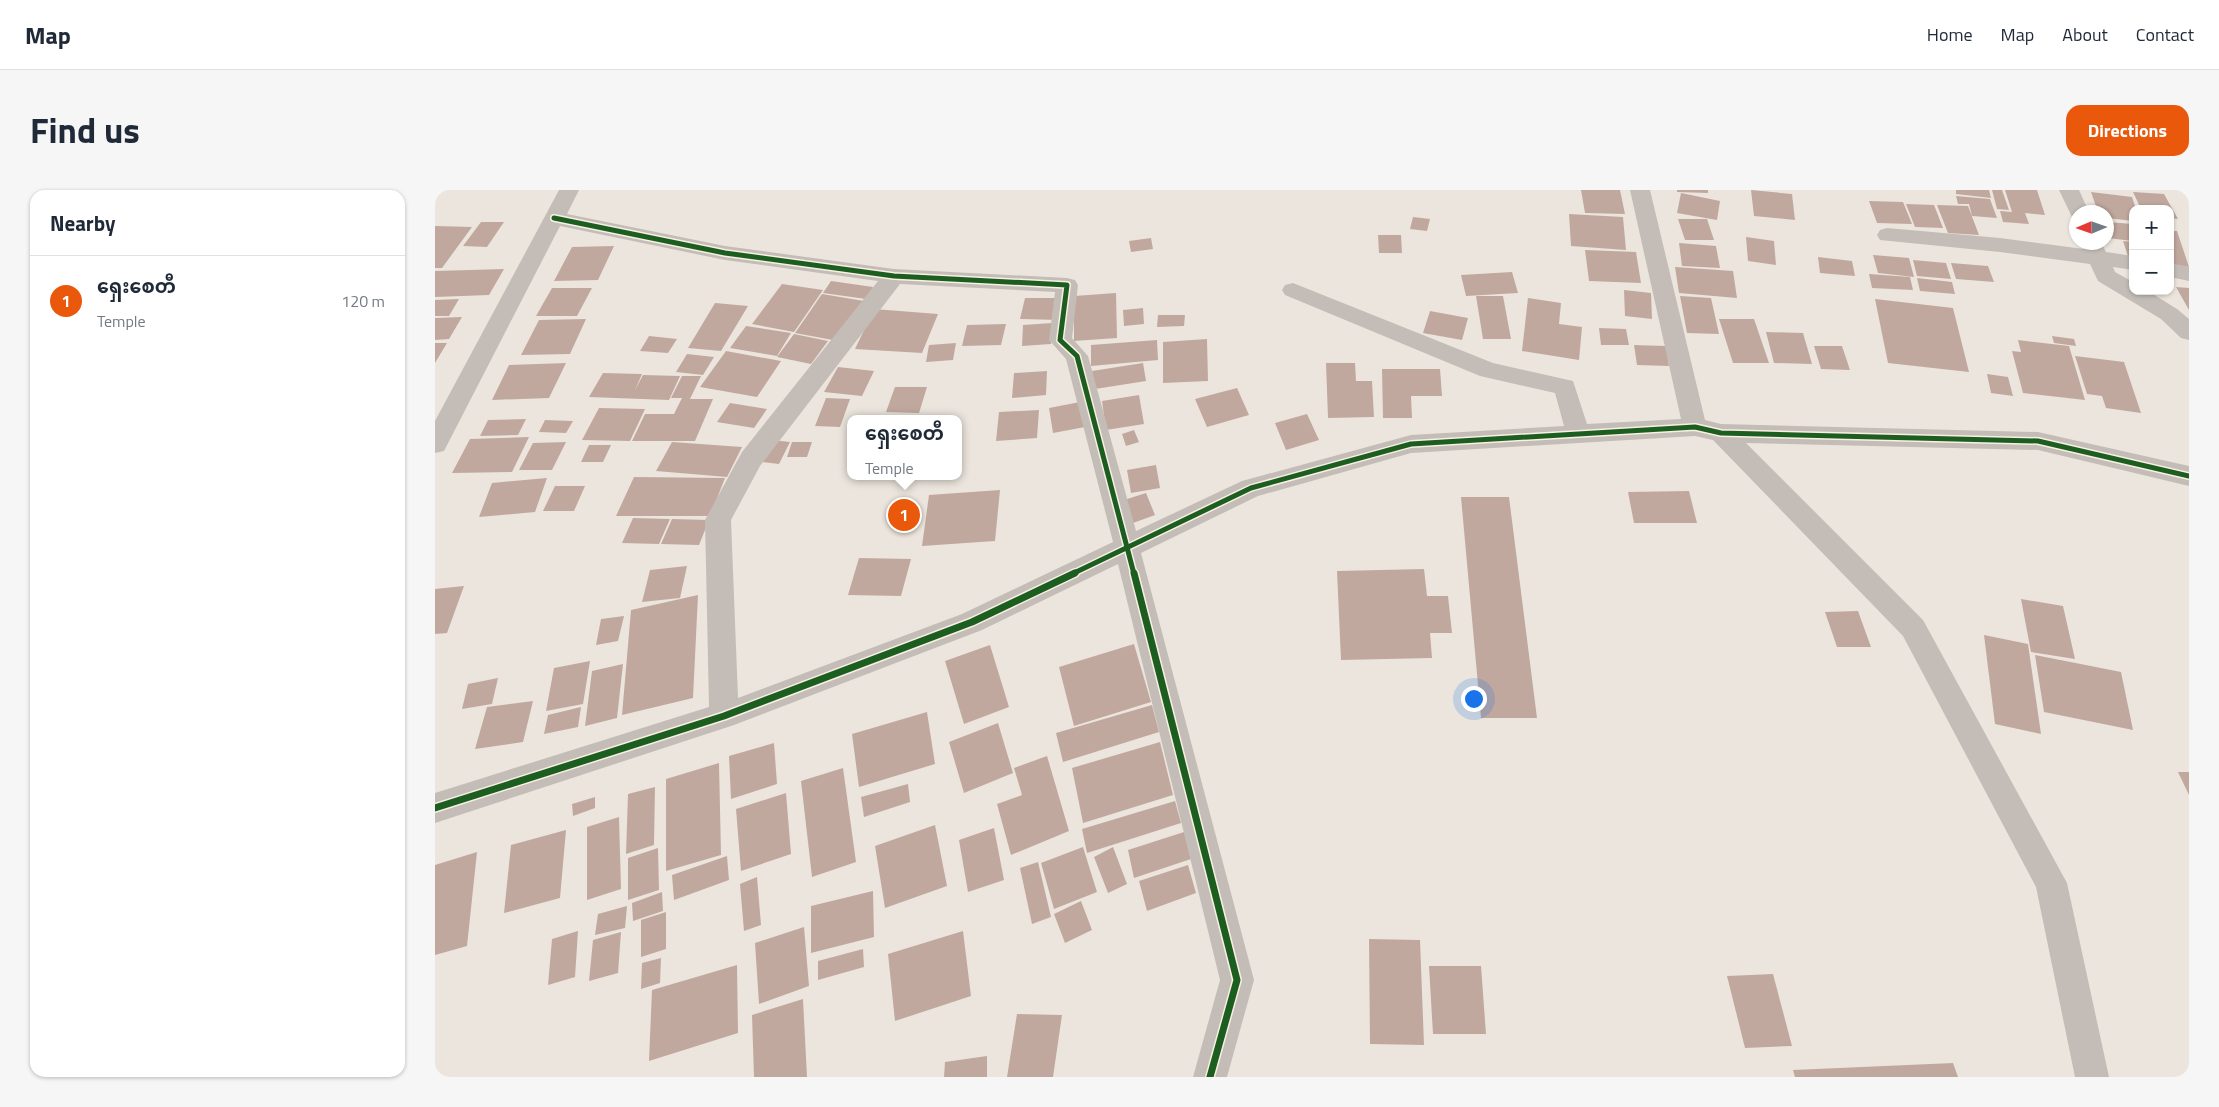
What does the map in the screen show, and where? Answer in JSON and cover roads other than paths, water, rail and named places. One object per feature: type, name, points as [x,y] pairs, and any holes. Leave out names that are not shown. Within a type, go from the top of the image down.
[{"type":"street","points":[[435,444],[569,190]]},
{"type":"street","points":[[1640,190],[1708,430],[1913,628],[2051,883],[2093,1077]]},
{"type":"street","points":[[2069,190],[2076,205]]},
{"type":"street","points":[[554,218],[725,253],[894,276],[1067,285],[1060,340],[1077,356],[1237,980],[1209,1077]]},
{"type":"street","points":[[1887,235],[2069,249]]},
{"type":"street","points":[[2095,250],[2129,262]]},
{"type":"street","points":[[2095,250],[2106,276],[2169,314],[2189,332]]},
{"type":"street","points":[[2174,271],[2189,274]]},
{"type":"street","points":[[725,716],[718,520],[751,458],[894,276]]},
{"type":"street","points":[[1293,290],[1488,370],[1565,387],[1578,434]]},
{"type":"street","points":[[435,808],[725,716],[972,622],[1251,488],[1411,444],[1578,434],[1708,430],[2038,441],[2189,476]]},
{"type":"place","name":"ရှေးစေတီ","points":[[904,515]]}]
